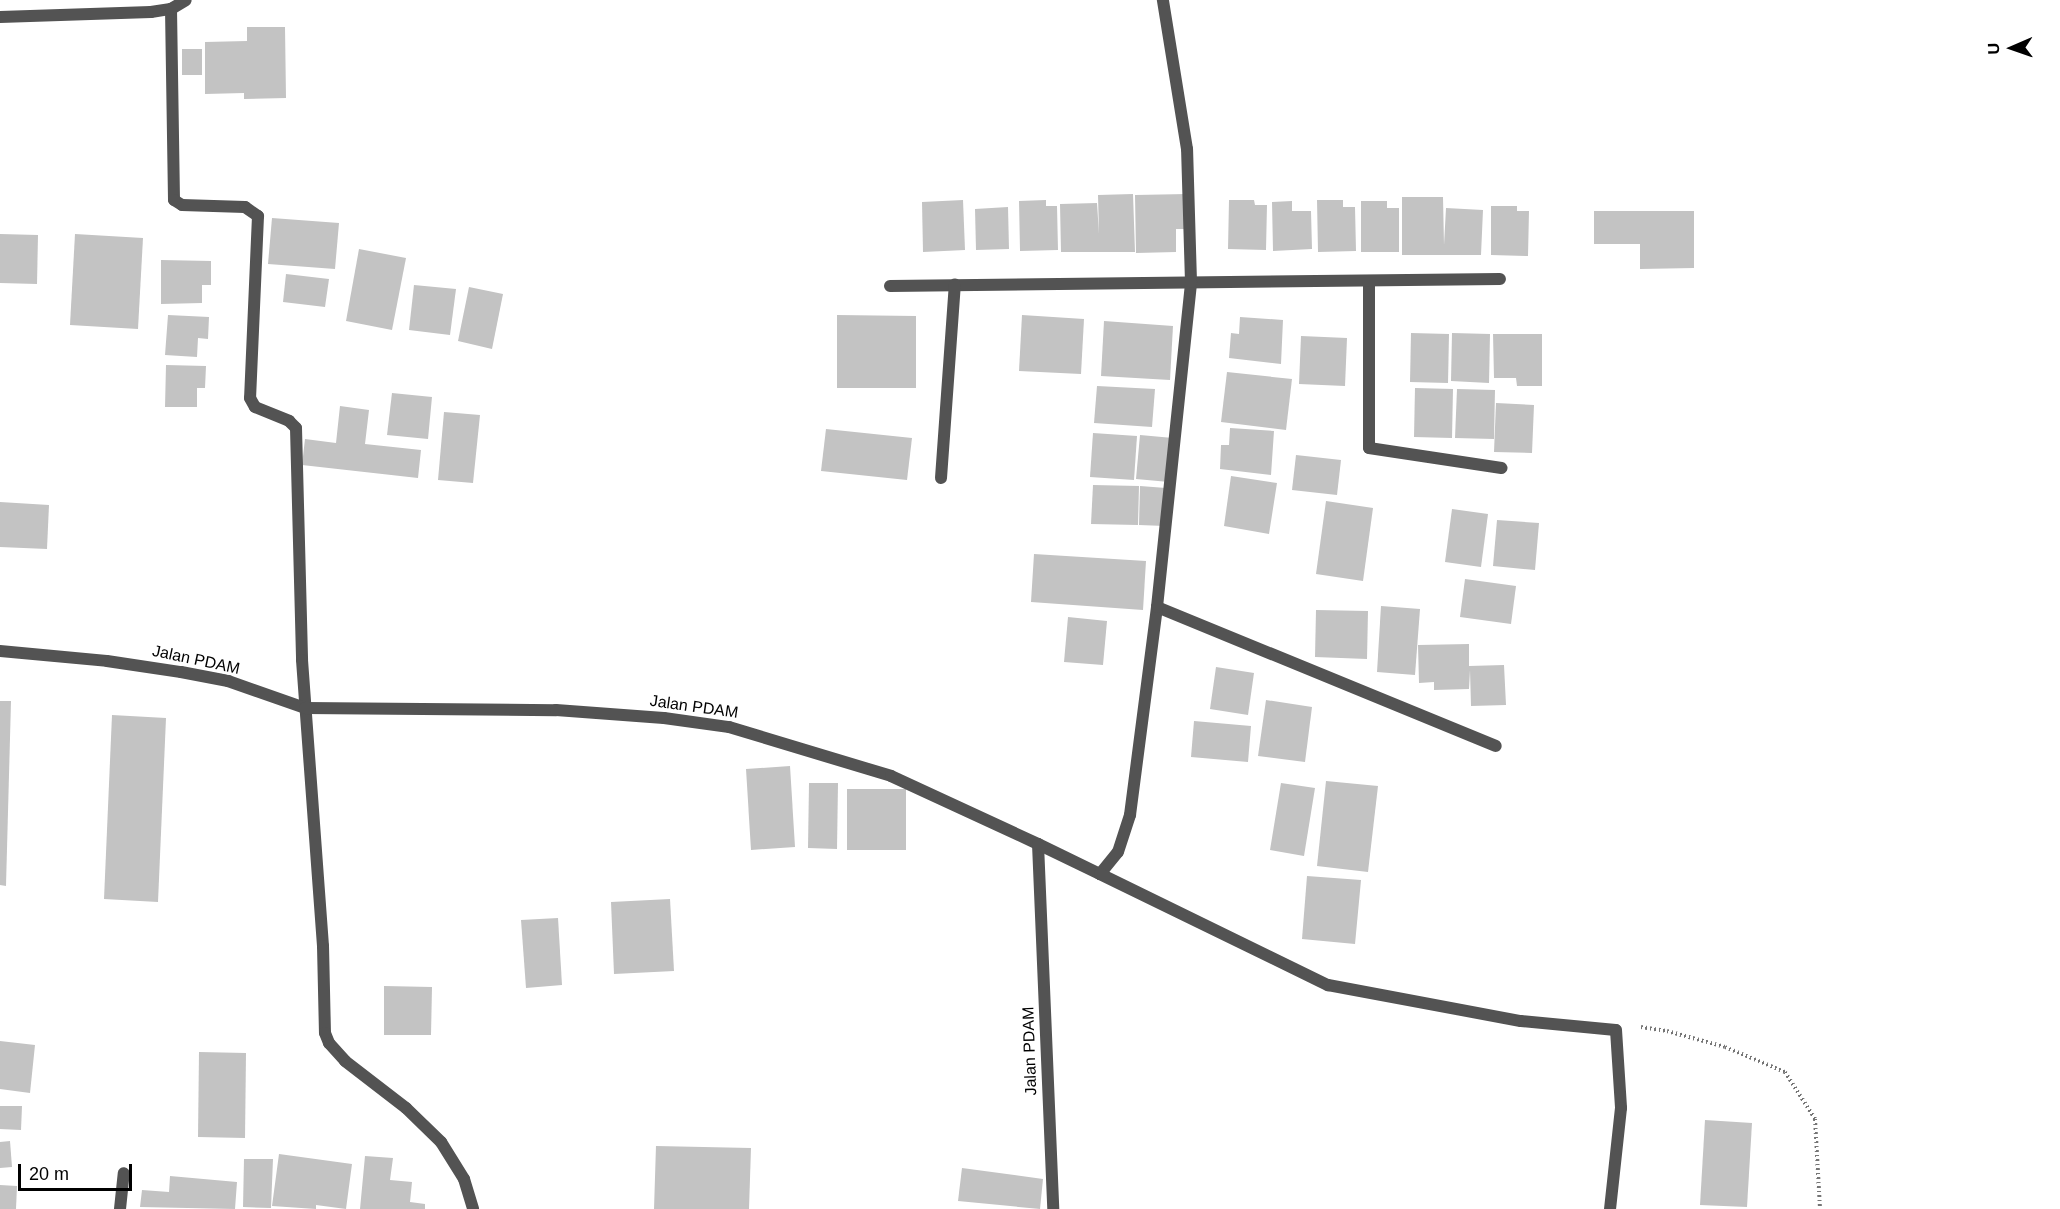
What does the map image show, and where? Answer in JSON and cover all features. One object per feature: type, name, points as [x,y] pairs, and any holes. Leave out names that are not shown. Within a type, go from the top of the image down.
[{"type":"street","points":[[0,17],[152,12],[171,9],[186,0]]},
{"type":"street","points":[[1100,874],[1118,852],[1130,815],[1157,606],[1191,282],[1187,149],[1163,0]]},
{"type":"street","points":[[171,9],[174,200],[182,205],[245,207],[252,209],[258,216],[250,398],[255,407],[296,424],[302,660],[322,946],[325,1034],[329,1043],[345,1061],[406,1108],[441,1142],[464,1179],[473,1209]]},
{"type":"street","points":[[890,286],[1500,279]]},
{"type":"street","points":[[1369,282],[1369,448],[1502,468]]},
{"type":"street","points":[[941,478],[955,285]]},
{"type":"street","points":[[1157,606],[1496,746]]},
{"type":"street","name":"Jalan PDAM","points":[[0,651],[107,661],[171,670],[228,681],[305,703],[556,710],[664,718],[729,727],[891,776],[1038,844],[1053,1209]]},
{"type":"street","points":[[1038,844],[1329,985],[1521,1021],[1616,1030],[1621,1108],[1610,1209]]},
{"type":"street","points":[[120,1209],[124,1173]]},
{"type":"path","points":[[1616,1030],[1632,1027],[1667,1031],[1725,1047],[1785,1072],[1815,1119],[1820,1209]]},
{"type":"building","points":[[247,27],[285,27],[286,98],[244,99],[244,93],[205,94],[205,42],[247,41]]},
{"type":"building","points":[[182,49],[202,49],[202,75],[182,75]]},
{"type":"building","points":[[1133,194],[1135,252],[1061,252],[1060,204],[1097,203],[1099,234],[1098,195]]},
{"type":"building","points":[[1187,194],[1188,229],[1176,229],[1176,252],[1136,253],[1135,195]]},
{"type":"building","points":[[1402,197],[1443,197],[1444,245],[1446,208],[1483,210],[1481,255],[1402,255]]},
{"type":"building","points":[[963,200],[965,250],[923,252],[922,202]]},
{"type":"building","points":[[1046,200],[1046,206],[1057,206],[1058,250],[1020,251],[1019,201]]},
{"type":"building","points":[[1229,200],[1254,200],[1255,205],[1267,205],[1266,250],[1228,249]]},
{"type":"building","points":[[1317,200],[1343,200],[1343,207],[1355,207],[1356,251],[1318,252]]},
{"type":"building","points":[[1292,201],[1292,211],[1311,211],[1312,249],[1273,251],[1272,202]]},
{"type":"building","points":[[1361,201],[1387,201],[1387,208],[1399,208],[1399,252],[1361,252]]},
{"type":"building","points":[[1491,206],[1517,206],[1517,211],[1529,211],[1528,256],[1491,255]]},
{"type":"building","points":[[1008,207],[1009,249],[976,250],[975,209]]},
{"type":"building","points":[[1594,211],[1694,211],[1694,268],[1640,269],[1640,244],[1594,244]]},
{"type":"building","points":[[272,218],[339,223],[335,269],[268,264]]},
{"type":"building","points":[[0,234],[38,235],[37,284],[0,283]]},
{"type":"building","points":[[75,234],[143,238],[138,329],[70,325]]},
{"type":"building","points":[[359,249],[406,258],[392,330],[346,321]]},
{"type":"building","points":[[161,260],[211,261],[211,285],[202,285],[202,303],[161,304]]},
{"type":"building","points":[[286,274],[329,279],[325,307],[283,302]]},
{"type":"building","points":[[414,285],[456,289],[450,335],[409,330]]},
{"type":"building","points":[[469,287],[503,294],[492,349],[458,341]]},
{"type":"building","points":[[168,315],[209,317],[208,339],[198,338],[197,357],[165,355]]},
{"type":"building","points":[[837,315],[916,316],[916,388],[837,388]]},
{"type":"building","points":[[1022,315],[1084,319],[1081,374],[1019,371]]},
{"type":"building","points":[[1240,317],[1283,320],[1281,364],[1229,358],[1231,333],[1239,334]]},
{"type":"building","points":[[1104,321],[1173,326],[1170,380],[1101,376]]},
{"type":"building","points":[[1411,333],[1449,334],[1448,383],[1410,382]]},
{"type":"building","points":[[1452,333],[1490,334],[1489,383],[1451,381]]},
{"type":"building","points":[[1493,334],[1542,334],[1542,386],[1517,386],[1516,378],[1494,378]]},
{"type":"building","points":[[1301,336],[1347,338],[1345,386],[1299,384]]},
{"type":"building","points":[[166,365],[206,366],[205,388],[197,388],[197,407],[165,407]]},
{"type":"building","points":[[1227,372],[1292,379],[1286,430],[1221,422]]},
{"type":"building","points":[[1097,386],[1155,389],[1152,427],[1094,423]]},
{"type":"building","points":[[1415,388],[1453,389],[1452,438],[1414,437]]},
{"type":"building","points":[[1457,389],[1495,390],[1494,439],[1455,438]]},
{"type":"building","points":[[392,393],[432,397],[428,439],[387,435]]},
{"type":"building","points":[[1496,403],[1534,405],[1532,453],[1494,452]]},
{"type":"building","points":[[340,406],[369,410],[365,444],[421,450],[418,478],[302,465],[305,439],[336,443]]},
{"type":"building","points":[[444,412],[480,415],[473,483],[438,480]]},
{"type":"building","points":[[1230,428],[1274,431],[1271,475],[1220,469],[1221,445],[1229,445]]},
{"type":"building","points":[[826,429],[912,438],[907,480],[821,471]]},
{"type":"building","points":[[1093,433],[1137,436],[1134,480],[1090,477]]},
{"type":"building","points":[[1140,435],[1173,438],[1169,482],[1136,479]]},
{"type":"building","points":[[1296,455],[1341,460],[1337,495],[1292,490]]},
{"type":"building","points":[[1231,476],[1277,483],[1269,534],[1224,526]]},
{"type":"building","points":[[1093,485],[1139,486],[1138,525],[1091,524]]},
{"type":"building","points":[[1140,486],[1166,488],[1165,526],[1139,525]]},
{"type":"building","points":[[1326,501],[1373,508],[1363,581],[1316,574]]},
{"type":"building","points":[[0,502],[49,505],[47,549],[0,547]]},
{"type":"building","points":[[1452,509],[1488,514],[1481,567],[1445,562]]},
{"type":"building","points":[[1497,520],[1539,523],[1535,570],[1493,566]]},
{"type":"building","points":[[1034,554],[1146,561],[1143,610],[1031,602]]},
{"type":"building","points":[[1465,579],[1516,586],[1511,624],[1460,617]]},
{"type":"building","points":[[1381,606],[1420,609],[1415,675],[1377,672]]},
{"type":"building","points":[[1316,610],[1368,611],[1367,659],[1315,657]]},
{"type":"building","points":[[1068,617],[1107,621],[1103,665],[1064,662]]},
{"type":"building","points":[[1469,644],[1469,666],[1504,665],[1506,705],[1471,706],[1470,670],[1469,689],[1434,690],[1434,682],[1419,683],[1418,645]]},
{"type":"building","points":[[1216,667],[1254,673],[1248,715],[1210,709]]},
{"type":"building","points":[[1266,700],[1312,707],[1305,762],[1258,756]]},
{"type":"building","points":[[0,701],[11,701],[6,886],[0,885]]},
{"type":"building","points":[[112,715],[166,718],[158,902],[104,899]]},
{"type":"building","points":[[1194,721],[1251,726],[1248,762],[1191,757]]},
{"type":"building","points":[[790,766],[795,847],[751,850],[746,769]]},
{"type":"building","points":[[1326,781],[1378,786],[1368,872],[1317,866]]},
{"type":"building","points":[[809,783],[838,783],[837,849],[808,848]]},
{"type":"building","points":[[1281,783],[1315,788],[1304,856],[1270,850]]},
{"type":"building","points":[[847,789],[906,789],[906,850],[847,850]]},
{"type":"building","points":[[1307,876],[1361,880],[1355,944],[1302,939]]},
{"type":"building","points":[[670,899],[674,971],[614,974],[611,902]]},
{"type":"building","points":[[558,918],[562,985],[526,988],[521,920]]},
{"type":"building","points":[[384,986],[432,987],[431,1035],[384,1035]]},
{"type":"building","points":[[0,1041],[35,1045],[30,1093],[0,1089]]},
{"type":"building","points":[[199,1052],[246,1053],[245,1138],[198,1137]]},
{"type":"building","points":[[0,1106],[22,1106],[21,1130],[0,1129]]},
{"type":"building","points":[[1705,1120],[1752,1123],[1747,1207],[1700,1205]]},
{"type":"building","points":[[10,1141],[12,1167],[0,1168],[0,1142]]},
{"type":"building","points":[[656,1146],[751,1148],[749,1209],[654,1209]]},
{"type":"building","points":[[279,1154],[352,1164],[346,1209],[316,1205],[316,1209],[272,1206]]},
{"type":"building","points":[[365,1156],[393,1158],[390,1180],[412,1182],[410,1202],[425,1204],[425,1209],[360,1209]]},
{"type":"building","points":[[244,1159],[273,1159],[271,1208],[243,1207]]},
{"type":"building","points":[[962,1168],[1043,1179],[1040,1209],[958,1201]]},
{"type":"building","points":[[170,1176],[237,1182],[235,1209],[140,1207],[142,1190],[169,1192]]},
{"type":"building","points":[[0,1185],[17,1186],[16,1209],[0,1209]]}]
